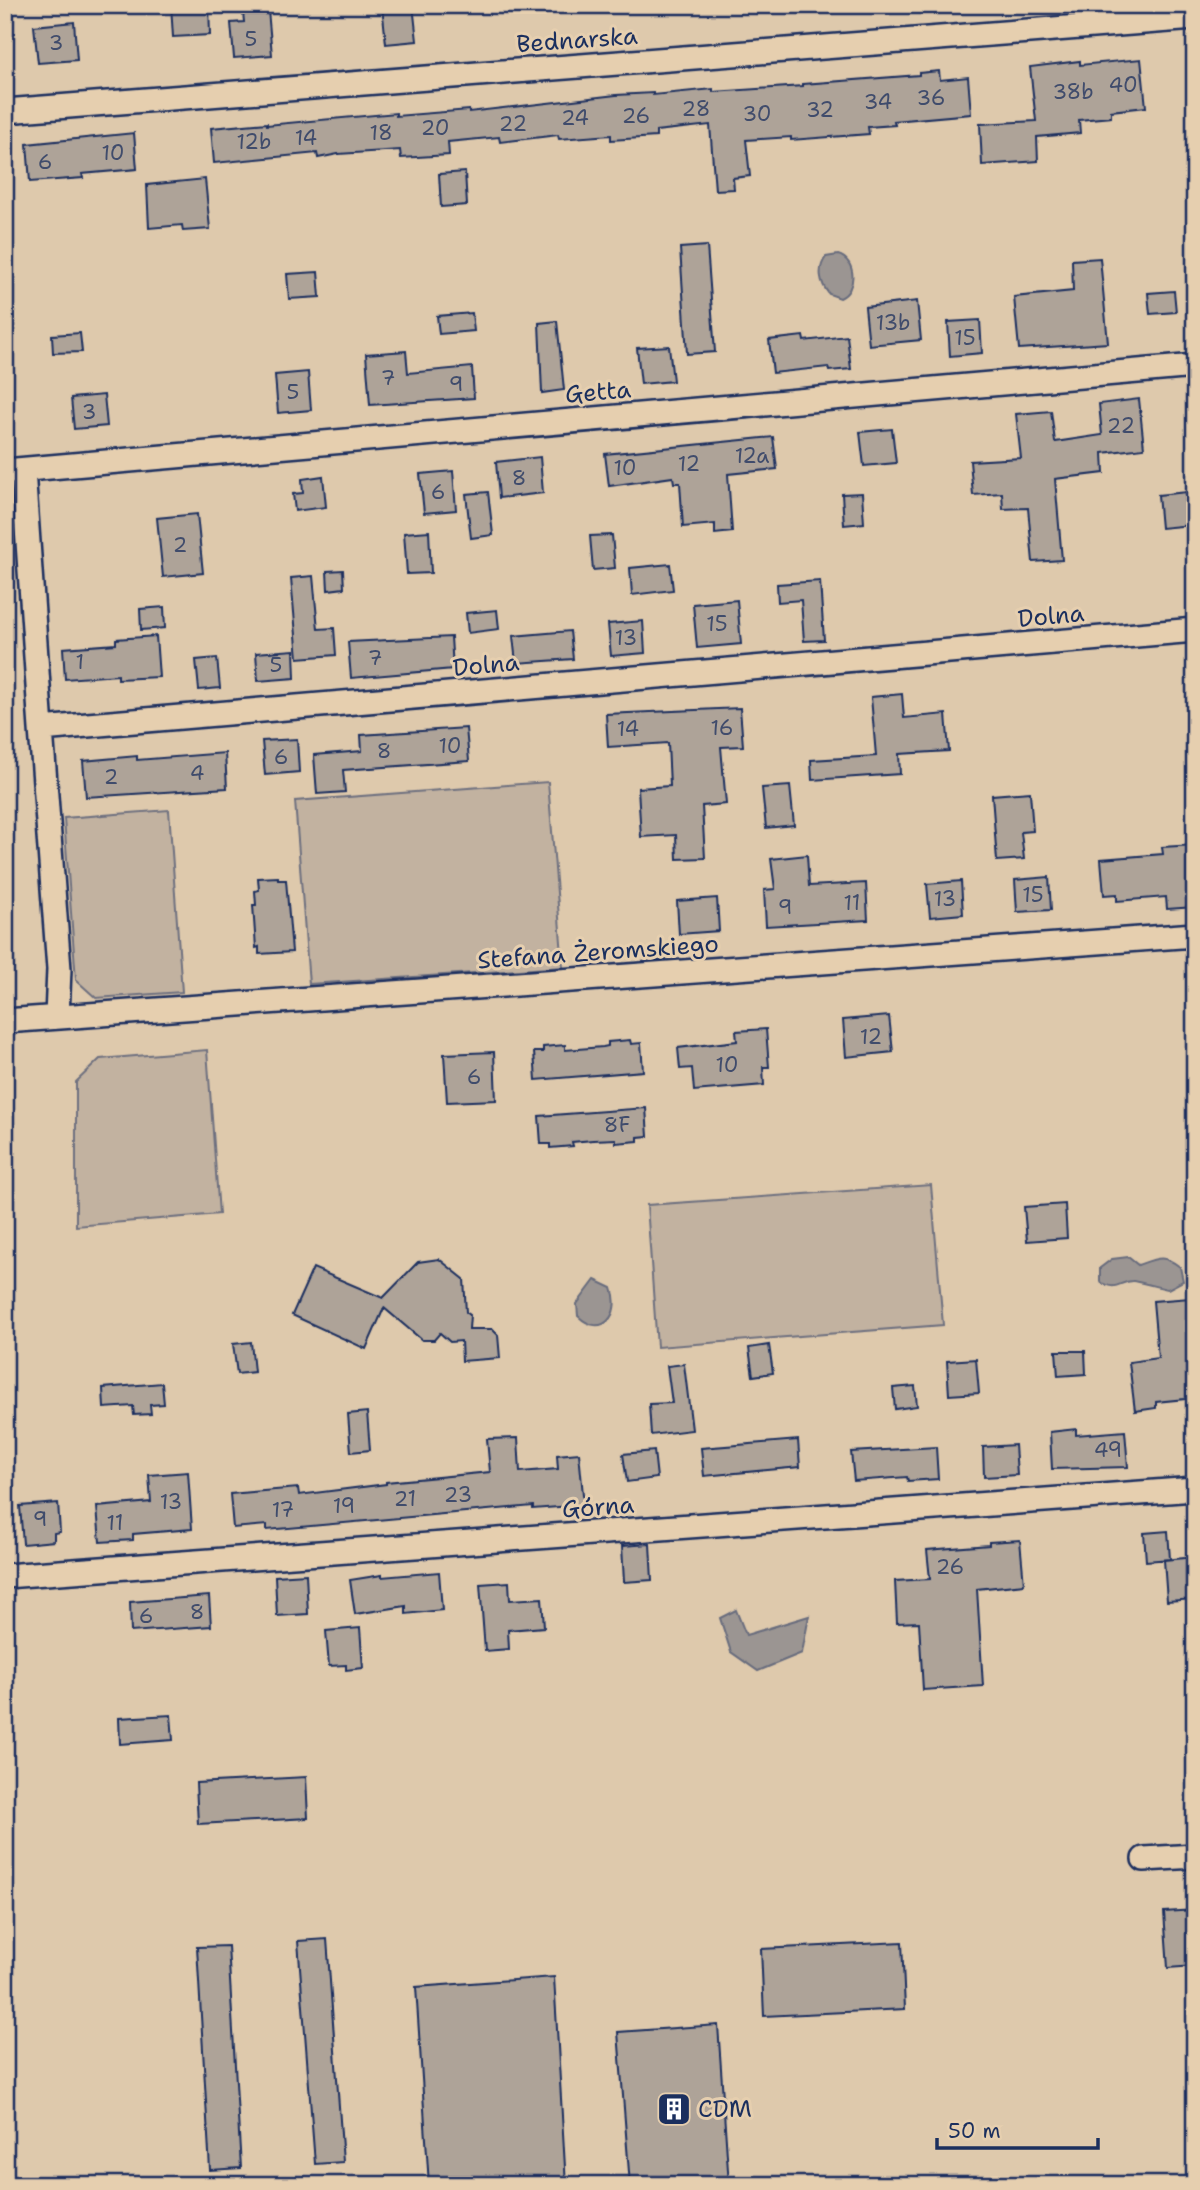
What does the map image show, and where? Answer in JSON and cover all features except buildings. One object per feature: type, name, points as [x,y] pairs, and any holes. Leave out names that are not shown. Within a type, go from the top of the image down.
[{"type":"street","name":"Bednarska","points":[[5,111],[1195,18]]},
{"type":"street","name":"Getta","points":[[14,471],[1195,366]]},
{"type":"street","points":[[14,471],[41,729],[59,969],[57,1017]]},
{"type":"street","name":"Dolna","points":[[41,729],[1195,630]]},
{"type":"street","name":"Stefana Żeromskiego","points":[[5,1021],[1195,935]]},
{"type":"street","name":"Górna","points":[[5,1576],[1195,1489]]},
{"type":"street","points":[[1144,1859],[1195,1856]]},
{"type":"shaded area","points":[[838,255],[849,263],[852,276],[850,289],[840,298],[829,294],[821,276],[821,266],[826,257]]},
{"type":"shaded area","points":[[548,782],[563,967],[309,984],[295,801]]},
{"type":"shaded area","points":[[169,810],[182,992],[96,998],[76,980],[64,818]]},
{"type":"shaded area","points":[[207,1050],[219,1214],[76,1226],[76,1082],[100,1059]]},
{"type":"shaded area","points":[[931,1185],[943,1325],[657,1347],[647,1205]]},
{"type":"shaded area","points":[[1128,1257],[1138,1265],[1155,1259],[1169,1260],[1180,1267],[1183,1281],[1168,1289],[1133,1281],[1115,1286],[1100,1282],[1100,1268],[1112,1259]]},
{"type":"shaded area","points":[[595,1280],[612,1288],[614,1307],[608,1321],[595,1325],[578,1316],[577,1304]]},
{"type":"shaded area","points":[[736,1610],[746,1635],[809,1616],[802,1653],[758,1671],[731,1652],[720,1618]]},
{"type":"place","name":"CDM","points":[[674,2109]]}]
